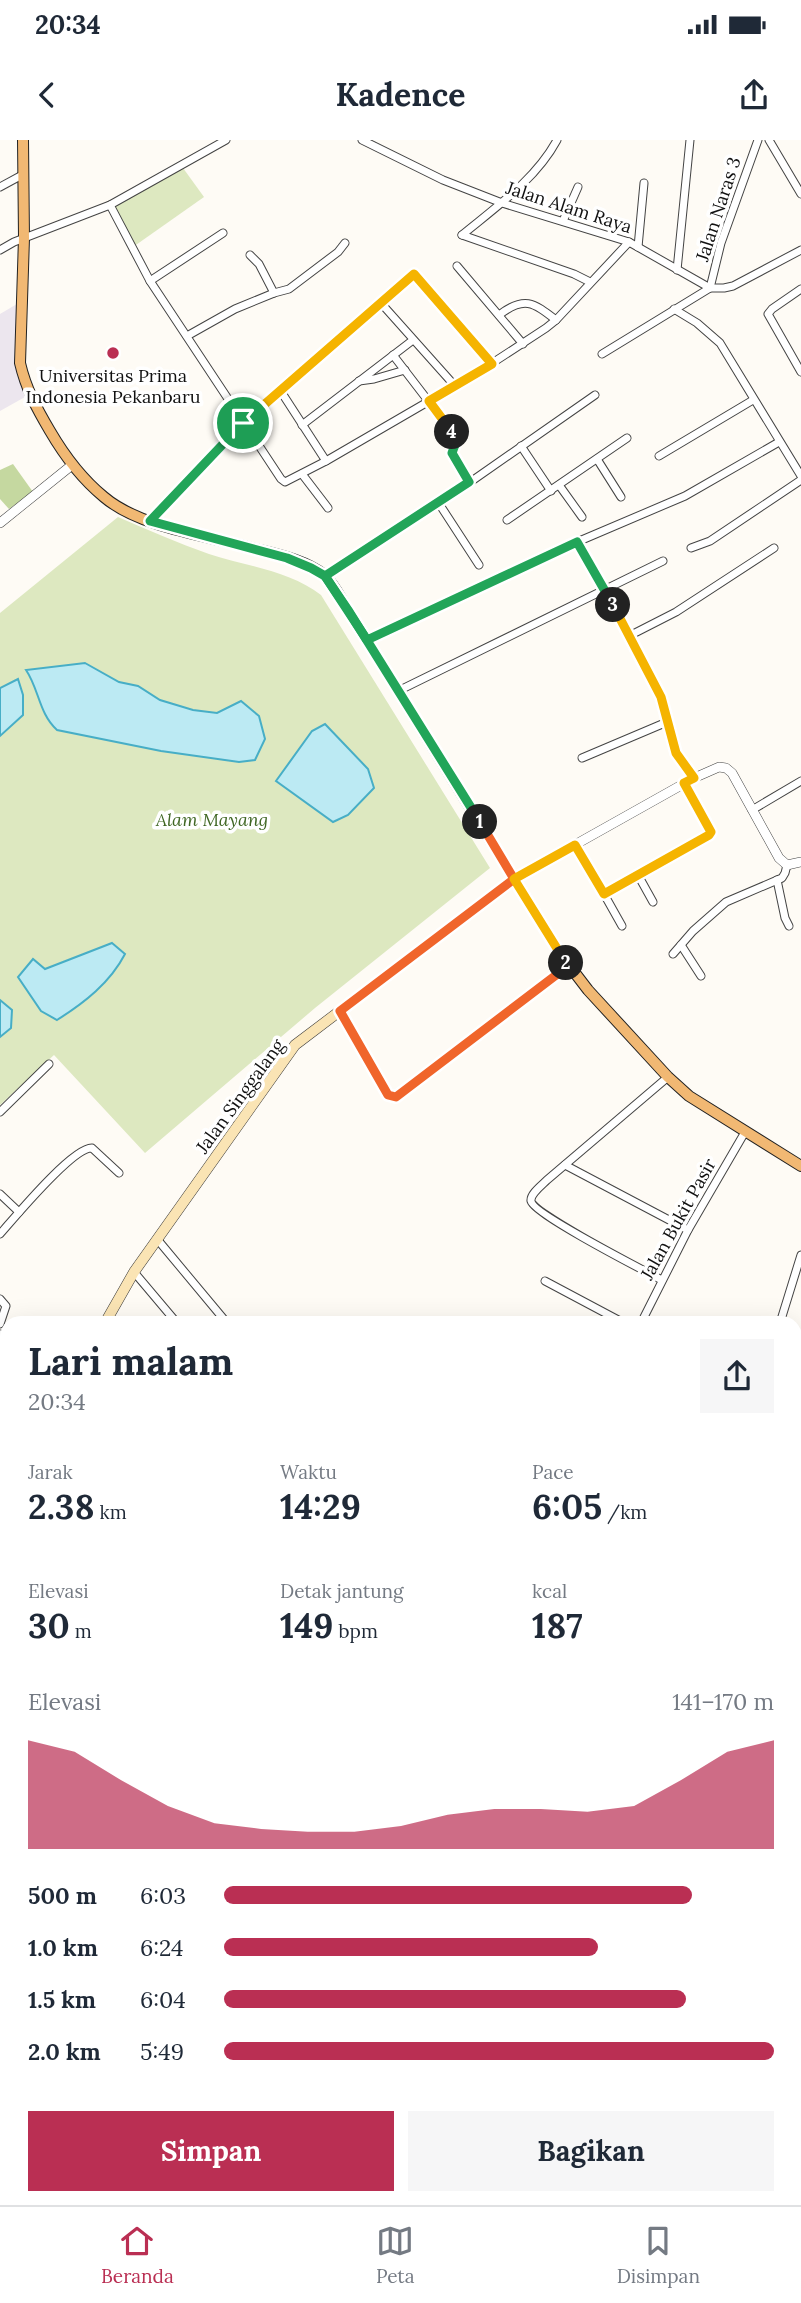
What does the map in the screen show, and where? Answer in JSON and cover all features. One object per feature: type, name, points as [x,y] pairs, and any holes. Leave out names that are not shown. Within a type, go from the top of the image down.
[{"type":"main road","points":[[23,140],[25,174],[20,363],[24,383],[33,403],[72,465],[104,498],[118,507],[150,521],[287,558],[325,576],[568,966],[614,1020],[689,1096],[801,1166]]},
{"type":"main road","name":"Jalan Singgalang","points":[[109,1316],[134,1272],[290,1051],[514,879]]},
{"type":"street","points":[[0,250],[110,205],[226,140]]},
{"type":"street","name":"Jalan Alam Raya","points":[[362,140],[443,180],[502,203],[629,242],[710,288]]},
{"type":"street","points":[[557,140],[547,158],[502,203],[462,235],[590,282]]},
{"type":"street","points":[[677,270],[691,140]]},
{"type":"street","name":"Jalan Naras 3","points":[[602,354],[710,288],[721,243],[758,140]]},
{"type":"street","points":[[769,140],[801,194]]},
{"type":"street","points":[[0,187],[25,174]]},
{"type":"street","points":[[638,247],[644,183]]},
{"type":"street","points":[[563,221],[578,187]]},
{"type":"street","points":[[110,205],[150,281],[281,480],[288,481],[523,344],[556,320],[629,242]]},
{"type":"street","points":[[150,281],[223,233]]},
{"type":"street","points":[[187,336],[235,309],[294,286],[338,252],[345,243]]},
{"type":"street","points":[[710,288],[733,286],[801,250]]},
{"type":"street","points":[[250,254],[274,293]]},
{"type":"street","points":[[457,266],[523,344]]},
{"type":"street","points":[[150,521],[243,423],[414,274],[492,364]]},
{"type":"street","points":[[801,290],[772,309],[768,317],[801,372]]},
{"type":"street","points":[[380,302],[455,386]]},
{"type":"street","points":[[499,315],[510,306],[527,302],[536,305],[556,320]]},
{"type":"street","points":[[674,309],[697,323],[720,343],[801,478],[710,541],[691,548]]},
{"type":"street","points":[[302,425],[413,340]]},
{"type":"street","points":[[393,355],[456,438],[452,453],[469,482]]},
{"type":"street","points":[[359,382],[405,369]]},
{"type":"street","points":[[280,390],[326,461]]},
{"type":"street","points":[[325,576],[469,482],[595,395]]},
{"type":"street","points":[[659,456],[754,400]]},
{"type":"street","points":[[507,520],[627,438]]},
{"type":"street","points":[[367,640],[577,542],[685,496],[779,442]]},
{"type":"street","points":[[521,446],[551,491]]},
{"type":"street","points":[[597,460],[621,497]]},
{"type":"street","points":[[0,523],[72,465]]},
{"type":"street","points":[[302,474],[328,508]]},
{"type":"street","points":[[559,485],[582,517]]},
{"type":"street","points":[[438,502],[479,565]]},
{"type":"street","points":[[577,542],[605,588],[661,697],[676,753],[694,778]]},
{"type":"street","points":[[629,636],[676,612],[774,548]]},
{"type":"street","points":[[398,691],[663,561]]},
{"type":"street","points":[[582,758],[667,722]]},
{"type":"street","points":[[514,879],[684,783],[719,767],[726,768],[732,774],[779,858],[787,864],[801,862]]},
{"type":"street","points":[[752,810],[801,781]]},
{"type":"street","points":[[604,894],[710,834],[711,830],[684,783]]},
{"type":"street","points":[[575,845],[622,926]]},
{"type":"street","points":[[673,954],[726,902],[777,880],[785,873],[787,864]]},
{"type":"street","points":[[638,875],[653,902]]},
{"type":"street","points":[[777,880],[789,926]]},
{"type":"street","points":[[681,945],[701,976]]},
{"type":"street","points":[[340,1011],[388,1095],[396,1097],[568,966]]},
{"type":"street","points":[[0,1112],[49,1064]]},
{"type":"street","points":[[662,1280],[532,1206],[531,1196],[668,1077]]},
{"type":"street","name":"Jalan Bukit Pasir","points":[[644,1316],[688,1230],[745,1132]]},
{"type":"street","points":[[0,1234],[56,1172],[87,1148],[92,1148],[120,1173]]},
{"type":"street","points":[[565,1165],[688,1230]]},
{"type":"street","points":[[0,1194],[19,1212]]},
{"type":"street","points":[[157,1240],[221,1316]]},
{"type":"street","points":[[782,1316],[801,1255]]},
{"type":"street","points":[[134,1272],[171,1316]]},
{"type":"street","points":[[545,1281],[612,1316]]},
{"type":"street","points":[[0,1299],[6,1306],[3,1316]]},
{"type":"shaded area","points":[[17,304],[20,382],[25,397],[0,411],[0,314]]},
{"type":"green space","points":[[183,168],[204,197],[133,247],[114,208],[115,204]]},
{"type":"green space","points":[[13,464],[33,492],[9,509],[0,499],[0,470]]},
{"type":"green space","name":"Alam Mayang","points":[[118,517],[209,554],[296,580],[321,595],[490,868],[315,1008],[145,1153],[54,1055],[0,1105],[0,613]]},
{"type":"water","points":[[85,663],[119,682],[138,686],[160,700],[193,710],[217,713],[241,701],[259,716],[265,739],[255,760],[239,762],[161,751],[57,730],[46,717],[26,670]]},
{"type":"water","points":[[18,679],[23,695],[23,715],[0,736],[0,688]]},
{"type":"water","points":[[325,724],[368,769],[374,788],[348,815],[333,822],[276,781],[312,731]]},
{"type":"water","points":[[112,943],[125,954],[112,974],[96,992],[57,1020],[41,1011],[18,977],[33,959],[45,969]]},
{"type":"water","points":[[0,1000],[12,1010],[11,1028],[0,1037]]},
{"type":"place","name":"Universitas Prima Indonesia Pekanbaru","points":[[113,353]]},
{"type":"route","points":[[243,423],[150,521],[287,558],[325,576],[514,879],[340,1011],[392,1098],[568,966],[514,879],[575,845],[604,894],[709,835],[711,830],[684,783],[694,778],[676,753],[661,697],[605,588],[577,542],[367,640],[325,576],[469,482],[452,453],[457,439],[429,401],[492,364],[414,274],[243,423]]}]
